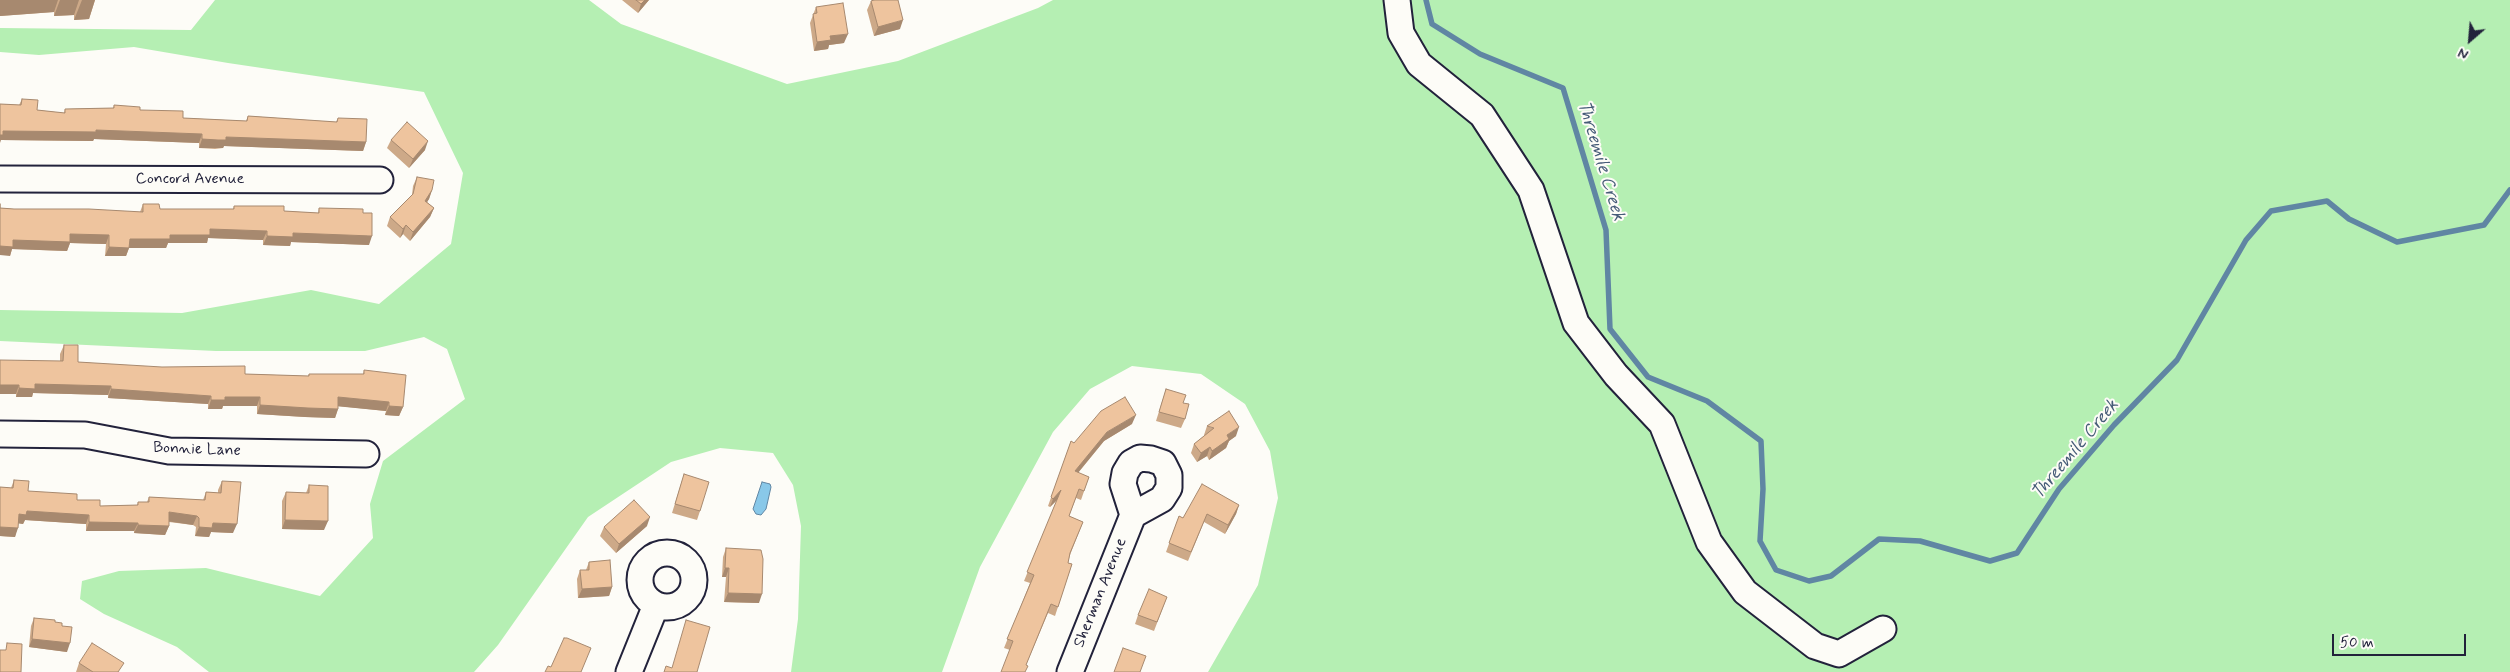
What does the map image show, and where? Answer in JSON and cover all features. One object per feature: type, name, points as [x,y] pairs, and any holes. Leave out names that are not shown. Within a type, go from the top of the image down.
[{"type":"street","points":[[1397,0],[1401,33],[1419,64],[1482,115],[1531,190],[1576,323],[1616,375],[1662,424],[1709,542],[1746,592],[1815,646],[1839,654],[1884,628]]},
{"type":"street","name":"Concord Avenue","points":[[0,179],[380,180]]},
{"type":"street","name":"Bonnie Lane","points":[[0,434],[85,435],[169,452],[366,454]]},
{"type":"street","name":"Sherman Avenue","points":[[1070,672],[1133,515]]},
{"type":"street","points":[[628,672],[656,605]]},
{"type":"green space","points":[[215,0],[589,0],[621,24],[787,84],[898,61],[1038,8],[1053,0],[2510,0],[2510,672],[1208,672],[1258,585],[1278,498],[1270,451],[1245,404],[1201,374],[1132,366],[1090,389],[1053,432],[980,567],[942,672],[791,672],[798,619],[801,526],[793,485],[773,453],[720,448],[671,462],[588,517],[498,645],[474,672],[209,672],[177,647],[104,614],[80,599],[82,581],[119,571],[206,568],[320,596],[373,538],[370,504],[383,461],[465,399],[447,349],[424,337],[365,351],[216,351],[0,341],[0,310],[182,313],[311,290],[379,304],[451,244],[463,173],[424,92],[134,47],[39,55],[0,52],[0,28],[191,30]]},
{"type":"water","points":[[762,482],[770,484],[771,487],[766,509],[761,515],[756,514],[753,509]]},
{"type":"building","points":[[636,0],[645,0],[641,4]]},
{"type":"building","points":[[898,0],[903,20],[878,27],[871,1]]},
{"type":"building","points":[[843,3],[848,34],[830,36],[831,40],[817,42],[813,14],[817,13],[816,7]]},
{"type":"building","points":[[22,99],[38,100],[37,110],[65,113],[65,109],[114,108],[114,105],[140,107],[140,110],[183,111],[183,118],[247,121],[248,116],[337,122],[338,118],[367,119],[366,142],[226,137],[226,140],[218,140],[202,139],[202,134],[96,130],[96,132],[3,131],[3,135],[0,135],[0,104],[21,105]]},
{"type":"building","points":[[407,122],[428,141],[413,159],[391,140]]},
{"type":"building","points":[[417,177],[434,180],[432,190],[425,201],[434,208],[413,232],[406,225],[403,229],[390,217],[413,194]]},
{"type":"building","points":[[143,204],[159,204],[160,209],[234,209],[234,206],[284,206],[284,211],[319,213],[319,208],[363,209],[363,213],[372,213],[372,236],[293,233],[293,237],[267,236],[267,231],[210,229],[210,235],[170,235],[170,239],[130,239],[129,248],[109,247],[109,235],[70,234],[70,242],[13,240],[13,247],[0,246],[0,208],[143,212]]},
{"type":"building","points":[[64,345],[78,345],[78,362],[162,367],[245,366],[245,374],[309,376],[309,374],[364,374],[364,370],[406,375],[403,407],[389,406],[389,402],[338,397],[338,409],[308,408],[260,405],[260,397],[225,397],[225,400],[211,400],[211,396],[111,389],[111,386],[35,384],[35,389],[19,388],[19,385],[0,385],[0,360],[63,361]]},
{"type":"building","points":[[1166,389],[1186,395],[1183,403],[1189,404],[1185,419],[1159,412]]},
{"type":"building","points":[[1125,397],[1136,415],[1107,432],[1075,471],[1089,477],[1084,491],[1079,489],[1069,516],[1083,522],[1070,553],[1068,563],[1072,564],[1058,607],[1051,604],[1026,665],[1028,666],[1025,672],[1001,672],[1013,641],[1007,639],[1034,575],[1027,572],[1061,490],[1053,499],[1051,497],[1071,441],[1074,443],[1101,411]]},
{"type":"building","points":[[1229,411],[1239,427],[1227,435],[1229,439],[1212,451],[1210,447],[1201,453],[1194,444],[1214,428],[1207,426]]},
{"type":"building","points":[[684,474],[709,482],[700,511],[675,504]]},
{"type":"building","points":[[14,480],[29,481],[28,491],[77,494],[77,500],[100,500],[100,506],[138,505],[138,502],[149,502],[149,497],[205,500],[206,492],[221,493],[222,481],[241,482],[237,524],[213,523],[212,528],[199,527],[199,518],[197,516],[169,512],[169,526],[89,522],[89,515],[27,511],[26,515],[19,514],[18,528],[0,527],[0,487],[13,488]]},
{"type":"building","points":[[1202,484],[1239,505],[1228,525],[1207,514],[1191,552],[1169,543],[1179,516],[1183,518]]},
{"type":"building","points":[[309,485],[328,486],[328,521],[285,520],[286,492],[309,493]]},
{"type":"building","points":[[634,500],[650,517],[619,544],[604,527]]},
{"type":"building","points":[[726,548],[761,550],[763,559],[762,594],[728,593],[729,568],[725,568]]},
{"type":"building","points":[[610,560],[612,587],[582,589],[580,570],[589,570],[589,562]]},
{"type":"building","points":[[1149,589],[1167,597],[1157,622],[1138,615]]},
{"type":"building","points":[[34,618],[55,620],[55,622],[62,623],[62,626],[72,627],[70,643],[32,639]]},
{"type":"building","points":[[686,620],[710,627],[697,672],[664,672],[666,666],[672,668]]},
{"type":"building","points":[[564,638],[591,648],[581,672],[545,672],[548,666],[551,667]]},
{"type":"building","points":[[7,643],[22,644],[21,672],[0,672],[0,650],[6,650]]},
{"type":"building","points":[[92,643],[124,663],[118,672],[93,672],[79,663]]},
{"type":"building","points":[[1123,648],[1146,656],[1140,672],[1114,672]]},
{"type":"waterway","name":"Threemile Creek","points":[[1426,0],[1432,24],[1480,54],[1563,88],[1606,230],[1610,329],[1648,377],[1707,401],[1761,441],[1763,489],[1760,541],[1776,570],[1809,581],[1831,576],[1879,539],[1920,541],[1990,561],[2017,553],[2059,489],[2114,425],[2177,360],[2246,240],[2271,211],[2327,201],[2349,219],[2397,242],[2484,225],[2510,190]]}]
